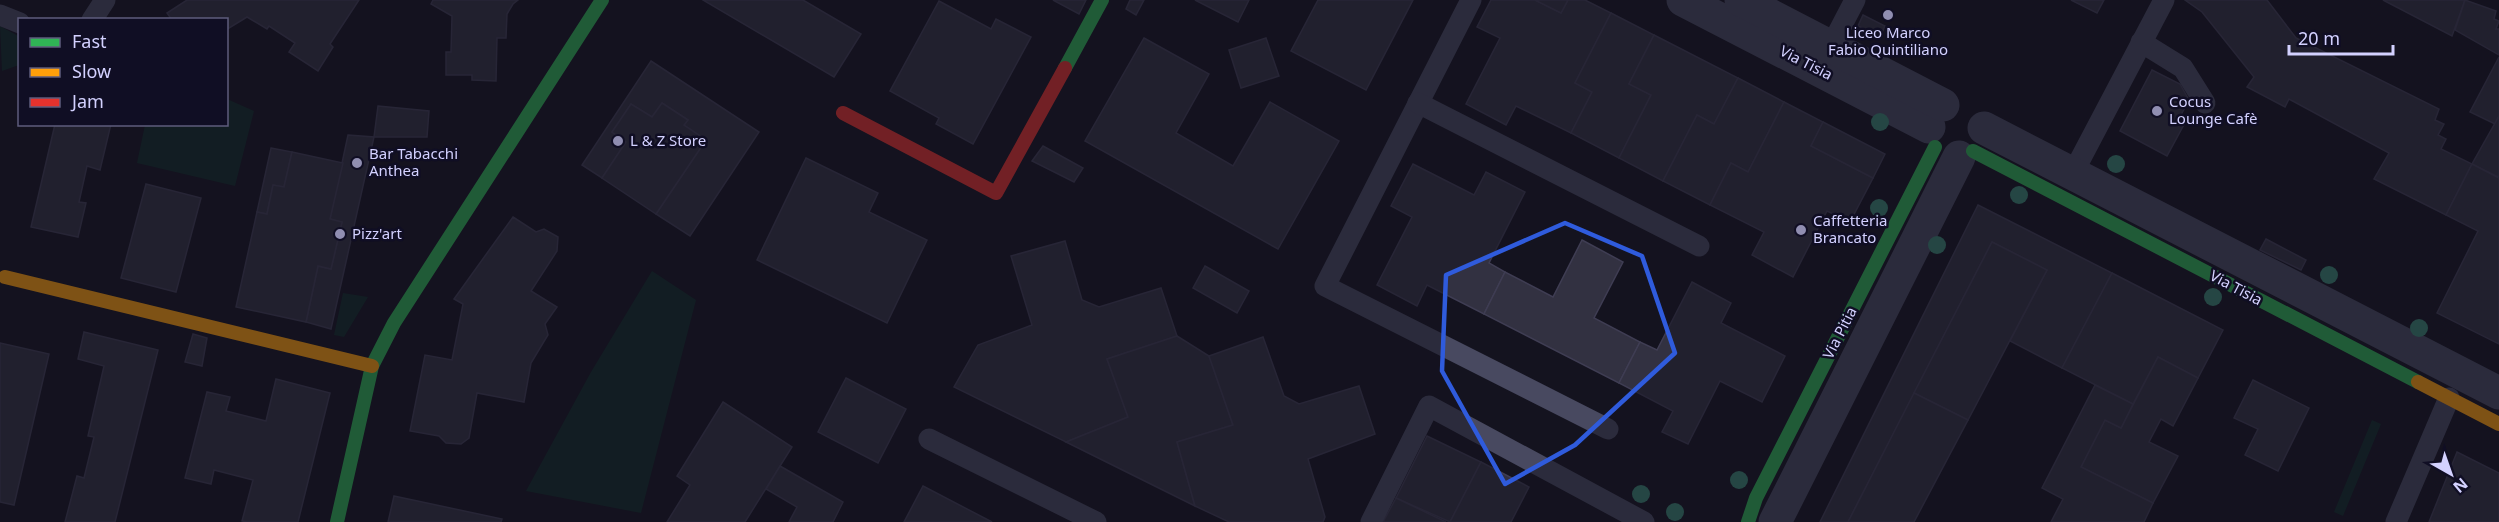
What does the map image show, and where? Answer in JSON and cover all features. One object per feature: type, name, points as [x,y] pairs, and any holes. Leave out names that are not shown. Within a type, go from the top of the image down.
[{"type":"street","points":[[337,522],[372,366],[394,323],[602,0]]},
{"type":"street","points":[[843,113],[996,193],[1102,0]]},
{"type":"street","name":"Via Tisia","points":[[1683,0],[1954,136],[2499,424]]},
{"type":"street","name":"Via Tisia","points":[[1741,0],[1831,46],[1954,136],[2073,173],[2499,393]]},
{"type":"street","name":"Via Pitia","points":[[1748,522],[1756,498],[1954,136]]},
{"type":"street","name":"Via Pitia","points":[[1775,522],[1954,136]]},
{"type":"street","points":[[6,277],[372,366]]},
{"type":"lane","points":[[93,18],[105,0]]},
{"type":"lane","points":[[1471,0],[1325,286],[1608,429]]},
{"type":"lane","points":[[1831,46],[1855,0]]},
{"type":"lane","points":[[2073,173],[2163,0]]},
{"type":"lane","points":[[0,15],[18,22]]},
{"type":"lane","points":[[2141,42],[2183,68],[2205,103]]},
{"type":"lane","points":[[1418,103],[1699,246]]},
{"type":"lane","points":[[2396,522],[2449,398]]},
{"type":"lane","points":[[1371,522],[1429,406],[1644,522]]},
{"type":"lane","points":[[930,439],[1096,522]]},
{"type":"highlighted area","points":[[1565,223],[1642,256],[1675,353],[1575,445],[1505,484],[1442,371],[1446,275]]},
{"type":"green space","points":[[0,26],[18,36],[18,65],[2,71]]},
{"type":"green space","points":[[228,99],[254,111],[235,186],[137,163],[145,126],[228,126]]},
{"type":"green space","points":[[652,271],[696,300],[641,513],[526,491],[591,372]]},
{"type":"green space","points":[[343,293],[368,297],[344,337],[334,335]]},
{"type":"green space","points":[[2372,420],[2381,424],[2343,516],[2334,512]]},
{"type":"building","points":[[187,0],[359,0],[330,44],[333,47],[318,71],[289,52],[295,43],[269,26],[267,29],[247,17],[228,29],[228,18],[171,18],[167,13]]},
{"type":"building","points":[[433,0],[518,0],[507,14],[506,38],[497,38],[496,81],[472,80],[472,75],[446,75],[446,52],[451,52],[452,16],[431,4]]},
{"type":"building","points":[[703,0],[803,0],[861,34],[834,77]]},
{"type":"building","points":[[1053,0],[1086,0],[1079,14]]},
{"type":"building","points":[[1130,0],[1144,0],[1136,15],[1126,9]]},
{"type":"building","points":[[1195,0],[1249,0],[1238,22]]},
{"type":"building","points":[[1318,0],[1413,0],[1366,90],[1291,51]]},
{"type":"building","points":[[1491,0],[1535,0],[1561,13],[1568,0],[1585,0],[1611,13],[1575,83],[1592,92],[1571,133],[1516,106],[1506,125],[1466,104],[1500,38],[1477,27]]},
{"type":"building","points":[[1535,0],[1568,0],[1561,13]]},
{"type":"building","points":[[2071,0],[2104,0],[2097,13]]},
{"type":"building","points":[[2185,0],[2267,0],[2296,38],[2439,109],[2435,120],[2444,124],[2438,135],[2446,139],[2441,149],[2472,164],[2446,215],[2374,179],[2389,153],[2289,99],[2285,107],[2247,87],[2254,77],[2202,12]]},
{"type":"building","points":[[2383,0],[2465,0],[2452,36]]},
{"type":"building","points":[[2465,0],[2496,11],[2494,19],[2499,21],[2496,29],[2499,29],[2499,55],[2455,30]]},
{"type":"building","points":[[939,1],[991,29],[996,19],[1031,37],[973,144],[936,124],[939,118],[890,91]]},
{"type":"building","points":[[1611,13],[1654,35],[1629,84],[1651,95],[1619,158],[1571,133],[1592,92],[1575,83]]},
{"type":"building","points":[[1863,15],[1885,26],[1880,37],[1858,26]]},
{"type":"building","points":[[1654,35],[1738,78],[1714,124],[1697,115],[1663,181],[1619,158],[1651,95],[1629,84]]},
{"type":"building","points":[[1144,38],[1209,74],[1176,133],[1233,166],[1270,102],[1339,141],[1278,249],[1085,141]]},
{"type":"building","points":[[1266,38],[1279,76],[1241,88],[1229,50]]},
{"type":"building","points":[[2499,57],[2499,116],[2495,124],[2470,112]]},
{"type":"building","points":[[651,61],[759,132],[690,236],[656,214],[706,140],[684,125],[688,120],[662,103],[652,117],[631,104],[612,132],[626,142],[602,178],[582,165]]},
{"type":"building","name":"Cocus Lounge Cafè","points":[[2152,70],[2180,84],[2189,100],[2181,115],[2187,119],[2167,156],[2120,131]]},
{"type":"building","points":[[1738,78],[1784,102],[1748,172],[1731,163],[1710,205],[1663,181],[1697,115],[1714,124]]},
{"type":"building","points":[[1784,102],[1823,122],[1811,146],[1873,178],[1850,222],[1827,211],[1793,277],[1752,255],[1764,232],[1710,205],[1731,163],[1748,172]]},
{"type":"building","points":[[662,103],[688,120],[684,125],[706,140],[656,214],[602,178],[626,142],[612,132],[631,104],[652,117]]},
{"type":"building","points":[[378,106],[429,111],[427,137],[374,137]]},
{"type":"building","points":[[2499,116],[2499,175],[2498,177],[2472,164]]},
{"type":"building","points":[[1823,122],[1885,154],[1873,178],[1811,146]]},
{"type":"building","points":[[55,126],[111,126],[100,170],[87,166],[79,202],[86,203],[78,237],[31,227]]},
{"type":"building","points":[[348,135],[374,137],[331,329],[306,322],[318,266],[331,269],[342,222],[330,219]]},
{"type":"building","points":[[1043,146],[1083,168],[1074,182],[1032,161]]},
{"type":"building","points":[[271,148],[292,152],[284,187],[273,185],[267,214],[257,212]]},
{"type":"building","points":[[292,152],[343,163],[330,219],[342,222],[331,269],[318,266],[306,322],[236,307],[257,212],[267,214],[273,185],[284,187]]},
{"type":"building","points":[[806,158],[878,193],[869,212],[927,240],[887,323],[757,260]]},
{"type":"building","points":[[1413,164],[1474,195],[1486,172],[1525,192],[1489,263],[1505,272],[1484,314],[1427,285],[1417,306],[1377,285],[1412,217],[1391,206]]},
{"type":"building","points":[[2472,164],[2499,178],[2499,344],[2437,313],[2478,231],[2446,215]]},
{"type":"building","points":[[146,184],[201,198],[176,292],[121,278]]},
{"type":"building","points":[[1978,205],[2112,273],[2062,368],[2010,341],[2047,270],[1992,242],[1848,522],[1820,522]]},
{"type":"building","points":[[513,217],[536,232],[544,229],[558,237],[557,251],[531,291],[557,307],[545,324],[548,335],[531,363],[524,402],[477,393],[469,438],[461,444],[446,443],[439,436],[410,431],[425,355],[452,360],[463,304],[454,299]]},
{"type":"building","points":[[2266,239],[2306,260],[2301,270],[2260,250]]},
{"type":"building","points":[[1582,240],[1623,262],[1594,318],[1640,342],[1619,383],[1484,314],[1505,272],[1553,297]]},
{"type":"building","points":[[1065,241],[1082,300],[1099,307],[1161,288],[1177,336],[1107,359],[1128,417],[1066,442],[954,387],[978,345],[1032,325],[1011,256]]},
{"type":"building","points":[[1992,242],[2047,270],[1968,420],[1914,393]]},
{"type":"building","points":[[1205,266],[1249,291],[1237,313],[1193,288]]},
{"type":"building","points":[[2112,273],[2223,330],[2198,378],[2158,357],[2133,404],[2062,368]]},
{"type":"building","points":[[1692,282],[1731,303],[1721,323],[1785,356],[1762,402],[1720,381],[1688,444],[1662,432],[1673,411],[1619,383],[1640,342],[1657,350]]},
{"type":"building","points":[[84,332],[158,350],[115,522],[65,522],[77,476],[84,478],[94,437],[88,436],[104,366],[78,359]]},
{"type":"building","points":[[193,334],[207,338],[202,366],[185,362]]},
{"type":"building","points":[[1177,336],[1209,356],[1233,425],[1177,442],[1195,506],[1066,442],[1128,417],[1107,359]]},
{"type":"building","points":[[1263,337],[1284,396],[1299,404],[1359,386],[1375,434],[1308,459],[1325,517],[1323,522],[1229,522],[1195,506],[1177,442],[1233,425],[1209,356]]},
{"type":"building","points":[[0,343],[49,354],[14,505],[0,502]]},
{"type":"building","points":[[2158,357],[2198,378],[2173,426],[2161,419],[2149,442],[2178,456],[2153,503],[2081,467],[2105,420],[2121,428]]},
{"type":"building","points":[[846,378],[906,409],[878,463],[818,432]]},
{"type":"building","points":[[276,379],[330,393],[298,522],[242,521],[253,480],[214,470],[211,484],[185,478],[207,392],[230,397],[226,411],[266,421]]},
{"type":"building","points":[[2253,380],[2309,408],[2278,471],[2245,455],[2258,429],[2234,418]]},
{"type":"building","points":[[2095,385],[2133,404],[2121,428],[2105,420],[2081,467],[2153,503],[2144,522],[2051,522],[2063,499],[2042,488]]},
{"type":"building","points":[[1914,393],[1968,420],[1914,522],[1848,522]]},
{"type":"building","points":[[723,402],[792,447],[745,522],[667,522],[690,485],[677,476]]},
{"type":"building","points":[[1427,436],[1481,462],[1450,522],[1396,498]]},
{"type":"building","points":[[2457,452],[2499,473],[2499,522],[2429,522]]},
{"type":"building","points":[[1481,462],[1529,487],[1511,522],[1450,522]]},
{"type":"building","points":[[780,466],[843,502],[833,522],[789,522],[797,507],[766,489]]},
{"type":"building","points":[[923,486],[992,522],[904,522]]},
{"type":"building","points":[[394,496],[502,519],[501,522],[388,522]]},
{"type":"building","points":[[1396,498],[1446,522],[1383,522]]},
{"type":"traffic: fast","points":[[337,522],[372,366],[394,323],[602,0]]},
{"type":"traffic: fast","points":[[1065,68],[1102,0]]},
{"type":"traffic: fast","points":[[1748,522],[1756,498],[1935,147]]},
{"type":"traffic: fast","points":[[1973,151],[2418,382]]},
{"type":"traffic: slow","points":[[5,277],[372,366]]},
{"type":"traffic: slow","points":[[2418,382],[2499,424]]},
{"type":"traffic: jam","points":[[843,113],[996,193],[1065,68]]},
{"type":"place","name":"Liceo Marco Fabio Quintiliano","points":[[1888,15]]},
{"type":"place","name":"Cocus Lounge Cafè","points":[[2157,111]]},
{"type":"place","name":"L & Z Store","points":[[618,141]]},
{"type":"place","name":"Bar Tabacchi Anthea","points":[[357,163]]},
{"type":"place","name":"Caffetteria Brancato","points":[[1801,230]]},
{"type":"place","name":"Pizz'art","points":[[340,234]]}]
